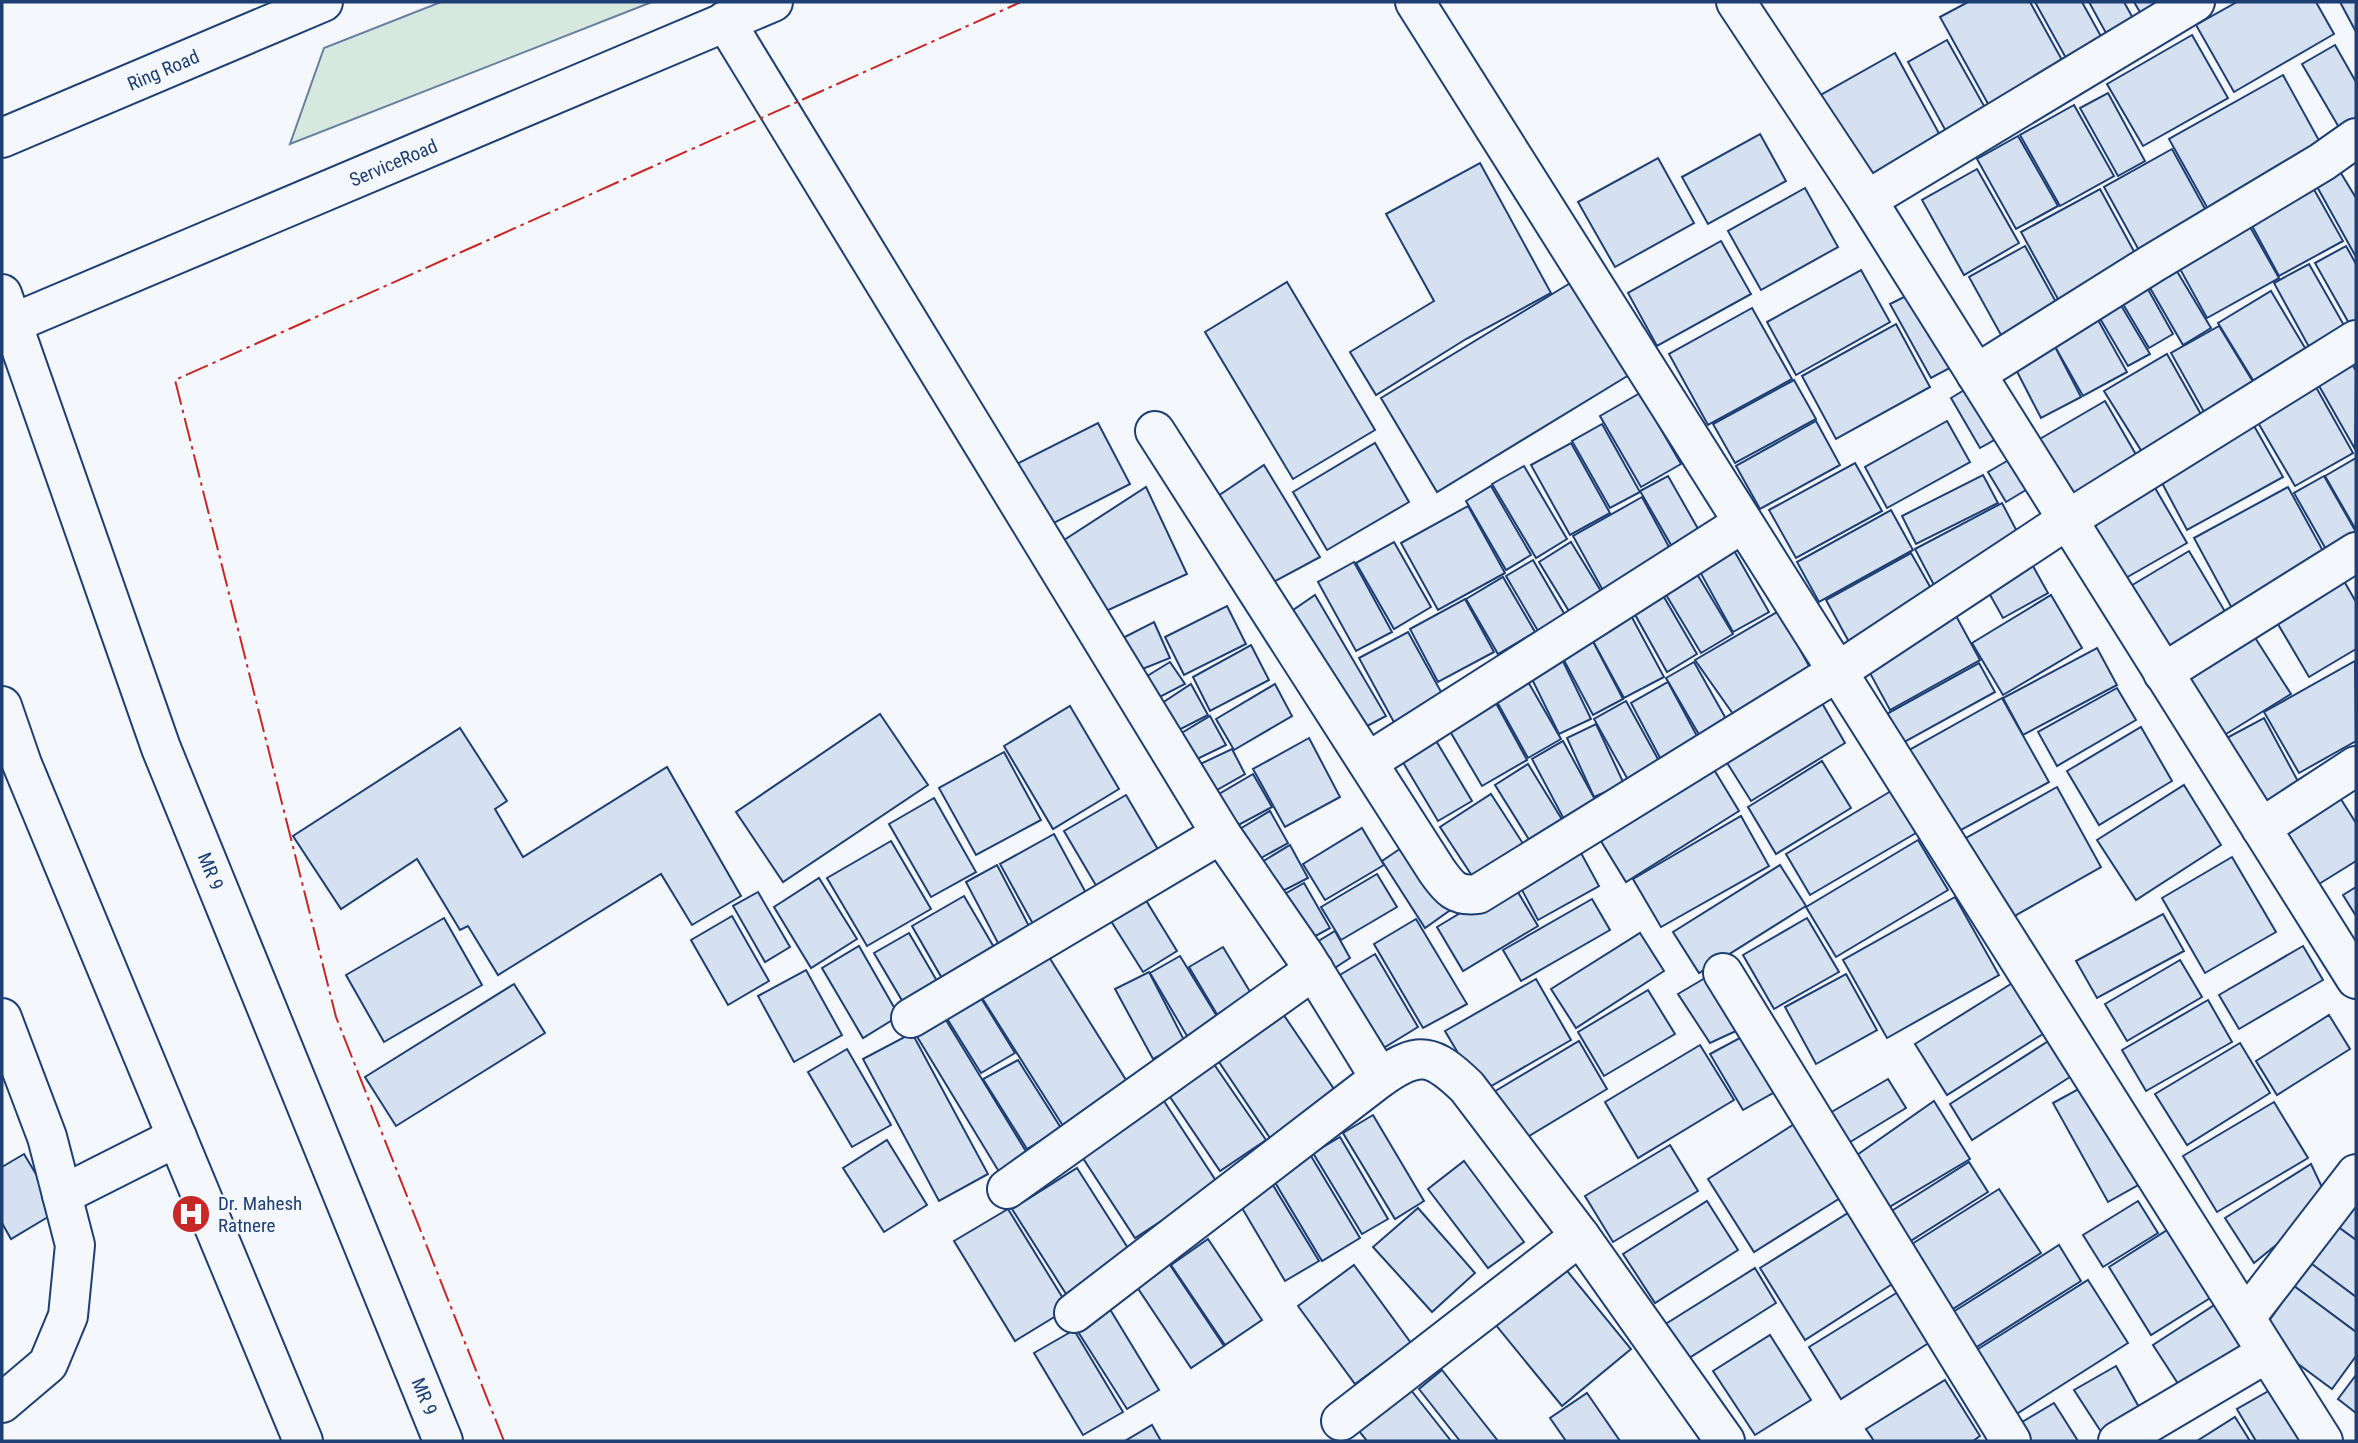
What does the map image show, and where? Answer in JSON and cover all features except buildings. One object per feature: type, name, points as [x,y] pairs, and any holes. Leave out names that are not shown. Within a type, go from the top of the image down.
[{"type":"street","name":"Ring Road","points":[[2,138],[324,2]]},
{"type":"street","name":"ServiceRoad","points":[[7,309],[774,2]]},
{"type":"street","points":[[1415,2],[2323,1441]]},
{"type":"street","points":[[1735,2],[1867,200],[2356,979]]},
{"type":"street","points":[[1867,200],[2195,2]]},
{"type":"street","points":[[724,21],[1221,834],[1314,970],[1380,1078]]},
{"type":"street","points":[[1976,374],[2153,263],[2322,162],[2356,138]]},
{"type":"street","name":"MR 9","points":[[7,309],[161,748],[443,1441]]},
{"type":"street","points":[[1155,431],[1446,884],[1465,896],[1478,894],[1837,672],[2067,520],[2356,340]]},
{"type":"street","points":[[1368,762],[1743,523]]},
{"type":"street","points":[[2163,673],[2356,552]]},
{"type":"street","points":[[2,706],[27,777],[303,1441]]},
{"type":"street","points":[[2261,828],[2356,766]]},
{"type":"street","points":[[911,1018],[1221,834]]},
{"type":"street","points":[[1007,1189],[1314,970]]},
{"type":"street","points":[[1723,973],[2011,1441]]},
{"type":"street","points":[[2,1018],[47,1137],[75,1245],[68,1316],[48,1364],[2,1404]]},
{"type":"street","points":[[1074,1313],[1380,1078],[1409,1061],[1424,1058],[1449,1069],[1467,1087],[1580,1236],[1712,1437]]},
{"type":"street","points":[[62,1195],[177,1137]]},
{"type":"street","points":[[2246,1317],[2356,1174]]},
{"type":"street","points":[[1341,1421],[1580,1236]]},
{"type":"street","points":[[2118,1441],[2267,1353]]},
{"type":"shaded area","points":[[441,2],[652,2],[290,144],[324,48]]},
{"type":"power","points":[[504,1441],[336,1017],[175,380],[1021,2]]},
{"type":"place","name":"Dr. Mahesh Ratnere","points":[[191,1214]]}]
